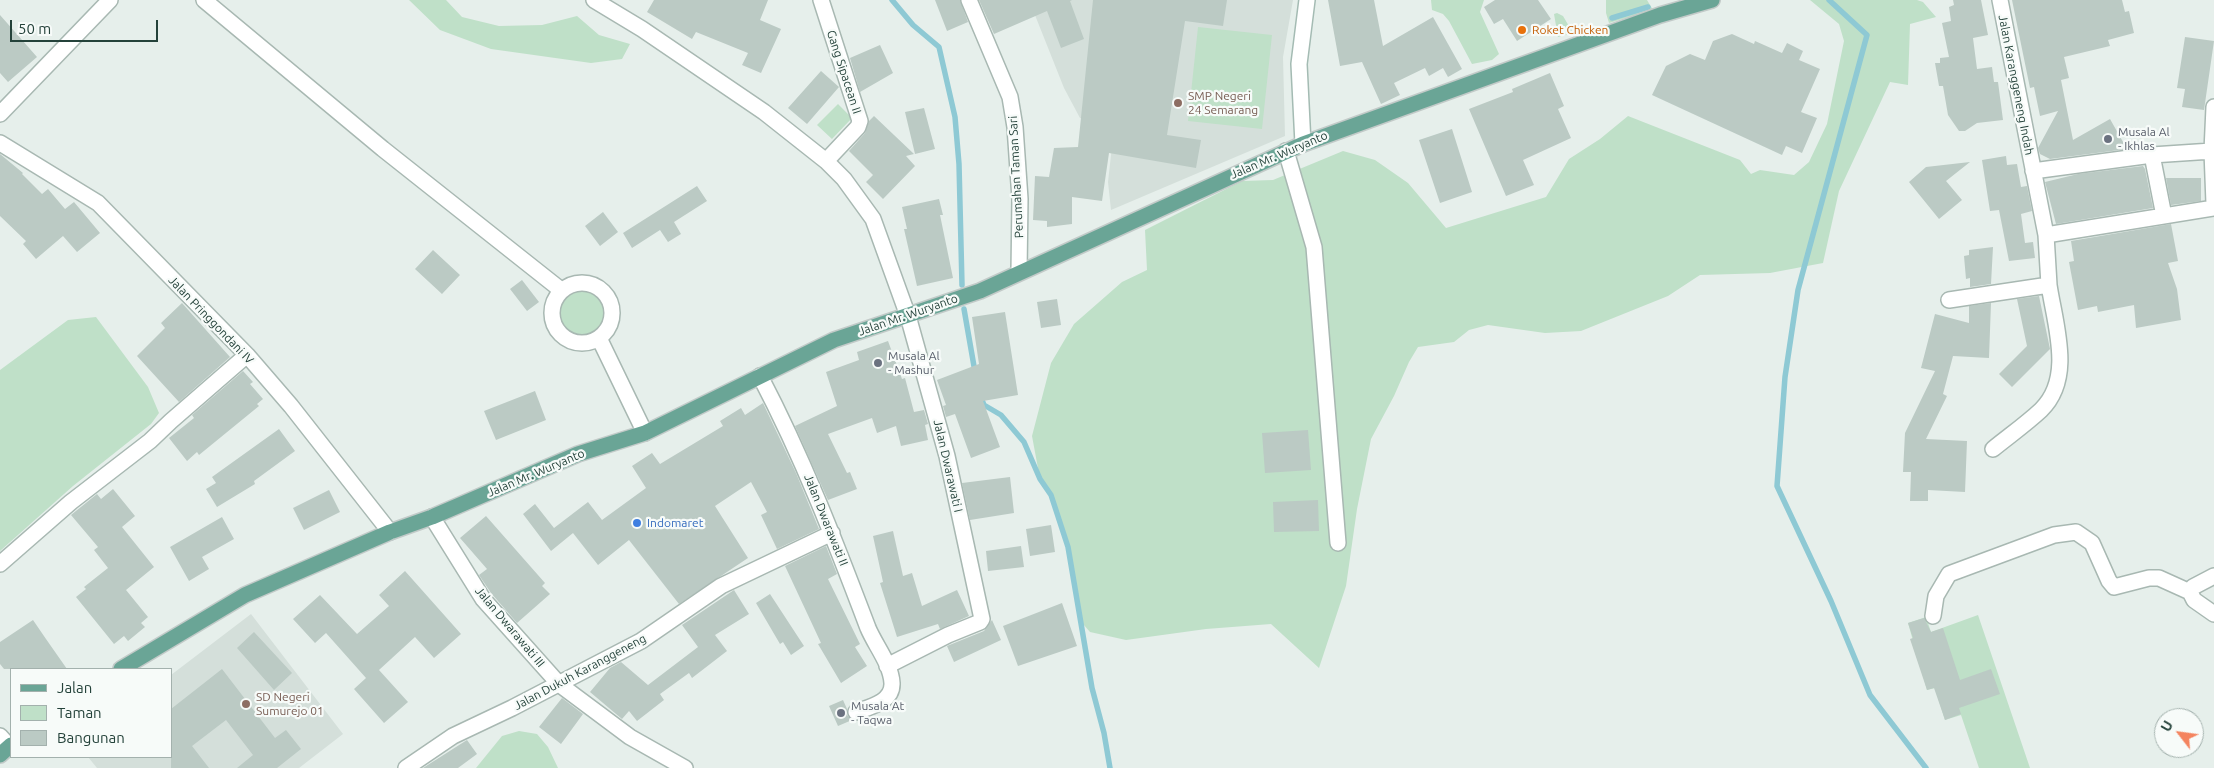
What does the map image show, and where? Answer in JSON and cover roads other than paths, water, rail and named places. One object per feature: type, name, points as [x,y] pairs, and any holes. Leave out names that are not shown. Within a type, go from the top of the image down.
[{"type":"main road","name":"Jalan Mr. Wuryanto","points":[[123,668],[245,595],[578,454],[645,432],[834,340],[980,291],[1302,144],[1660,15],[1712,0]]},
{"type":"street","points":[[0,114],[110,0]]},
{"type":"street","points":[[204,0],[383,149],[561,290]]},
{"type":"street","name":"Gang Sipacean II","points":[[820,0],[860,121],[858,127],[826,161]]},
{"type":"street","name":"Perumahan Taman Sari","points":[[969,0],[1010,97],[1015,127],[1020,199],[1019,272]]},
{"type":"street","points":[[1302,144],[1299,64],[1307,0]]},
{"type":"street","name":"Jalan Karanggeneng Indah","points":[[1993,449],[2042,409],[2054,392],[2060,379],[2061,364],[2049,285],[2046,235],[2000,0]]},
{"type":"street","name":"Jalan Dwarawati I","points":[[599,1],[764,112],[826,161],[844,179],[873,219],[908,316],[947,456],[982,618],[980,622],[948,635],[888,666]]},
{"type":"street","points":[[2214,107],[2212,151],[2214,204]]},
{"type":"street","name":"Jalan Pringgondani IV","points":[[0,143],[98,203],[247,356],[291,406],[390,532]]},
{"type":"street","points":[[1286,151],[1314,247],[1338,543]]},
{"type":"street","name":"Jalan Karanggeneng Indah","points":[[2033,171],[2152,155],[2212,151]]},
{"type":"street","points":[[2152,155],[2164,216]]},
{"type":"street","points":[[2046,235],[2214,208]]},
{"type":"street","points":[[584,283],[598,287],[606,294],[610,303],[611,322],[599,338],[587,343],[574,342],[562,337],[554,326],[551,314],[553,301],[561,290],[570,285],[584,283]]},
{"type":"street","points":[[1949,300],[2049,285]]},
{"type":"street","points":[[599,338],[645,432]]},
{"type":"street","points":[[0,564],[72,502],[150,441],[247,356]]},
{"type":"street","name":"Jalan Dwarawati II","points":[[760,376],[790,434],[832,533],[875,644],[888,666]]},
{"type":"street","name":"Jalan Dwarawati III","points":[[432,516],[483,599],[558,684],[630,737],[685,768]]},
{"type":"street","points":[[1933,616],[1936,596],[1950,574],[2054,534],[2076,532],[2092,543],[2109,581],[2114,587],[2150,578],[2158,578],[2190,592],[2194,600],[2214,614]]},
{"type":"street","name":"Jalan Dukuh Karanggeneng","points":[[406,768],[453,736],[641,641],[721,586],[832,533]]},
{"type":"street","points":[[2190,592],[2193,587],[2214,576]]},
{"type":"street","points":[[856,712],[880,703],[889,694],[892,684],[888,666]]},
{"type":"waterway","points":[[892,0],[913,25],[939,47],[955,117],[959,164],[962,285]]},
{"type":"waterway","points":[[1829,0],[1867,35],[1798,290],[1785,377],[1777,486],[1831,601],[1870,695],[1926,768]]},
{"type":"waterway","points":[[1612,18],[1648,7]]},
{"type":"waterway","points":[[964,309],[975,372]]},
{"type":"waterway","points":[[982,400],[984,405],[1001,415],[1024,442],[1040,479],[1051,495],[1068,547],[1092,688],[1104,733],[1110,768]]},
{"type":"place","name":"Roket Chicken","points":[[1522,30]]},
{"type":"place","name":"SMP Negeri 24 Semarang","points":[[1178,103]]},
{"type":"place","name":"Musala Al - Ikhlas","points":[[2108,139]]},
{"type":"place","name":"Musala Al - Mashur","points":[[878,363]]},
{"type":"place","name":"Indomaret","points":[[637,523]]},
{"type":"place","name":"SD Negeri Sumurejo 01","points":[[246,704]]},
{"type":"place","name":"Musala At - Taqwa","points":[[841,713]]}]
